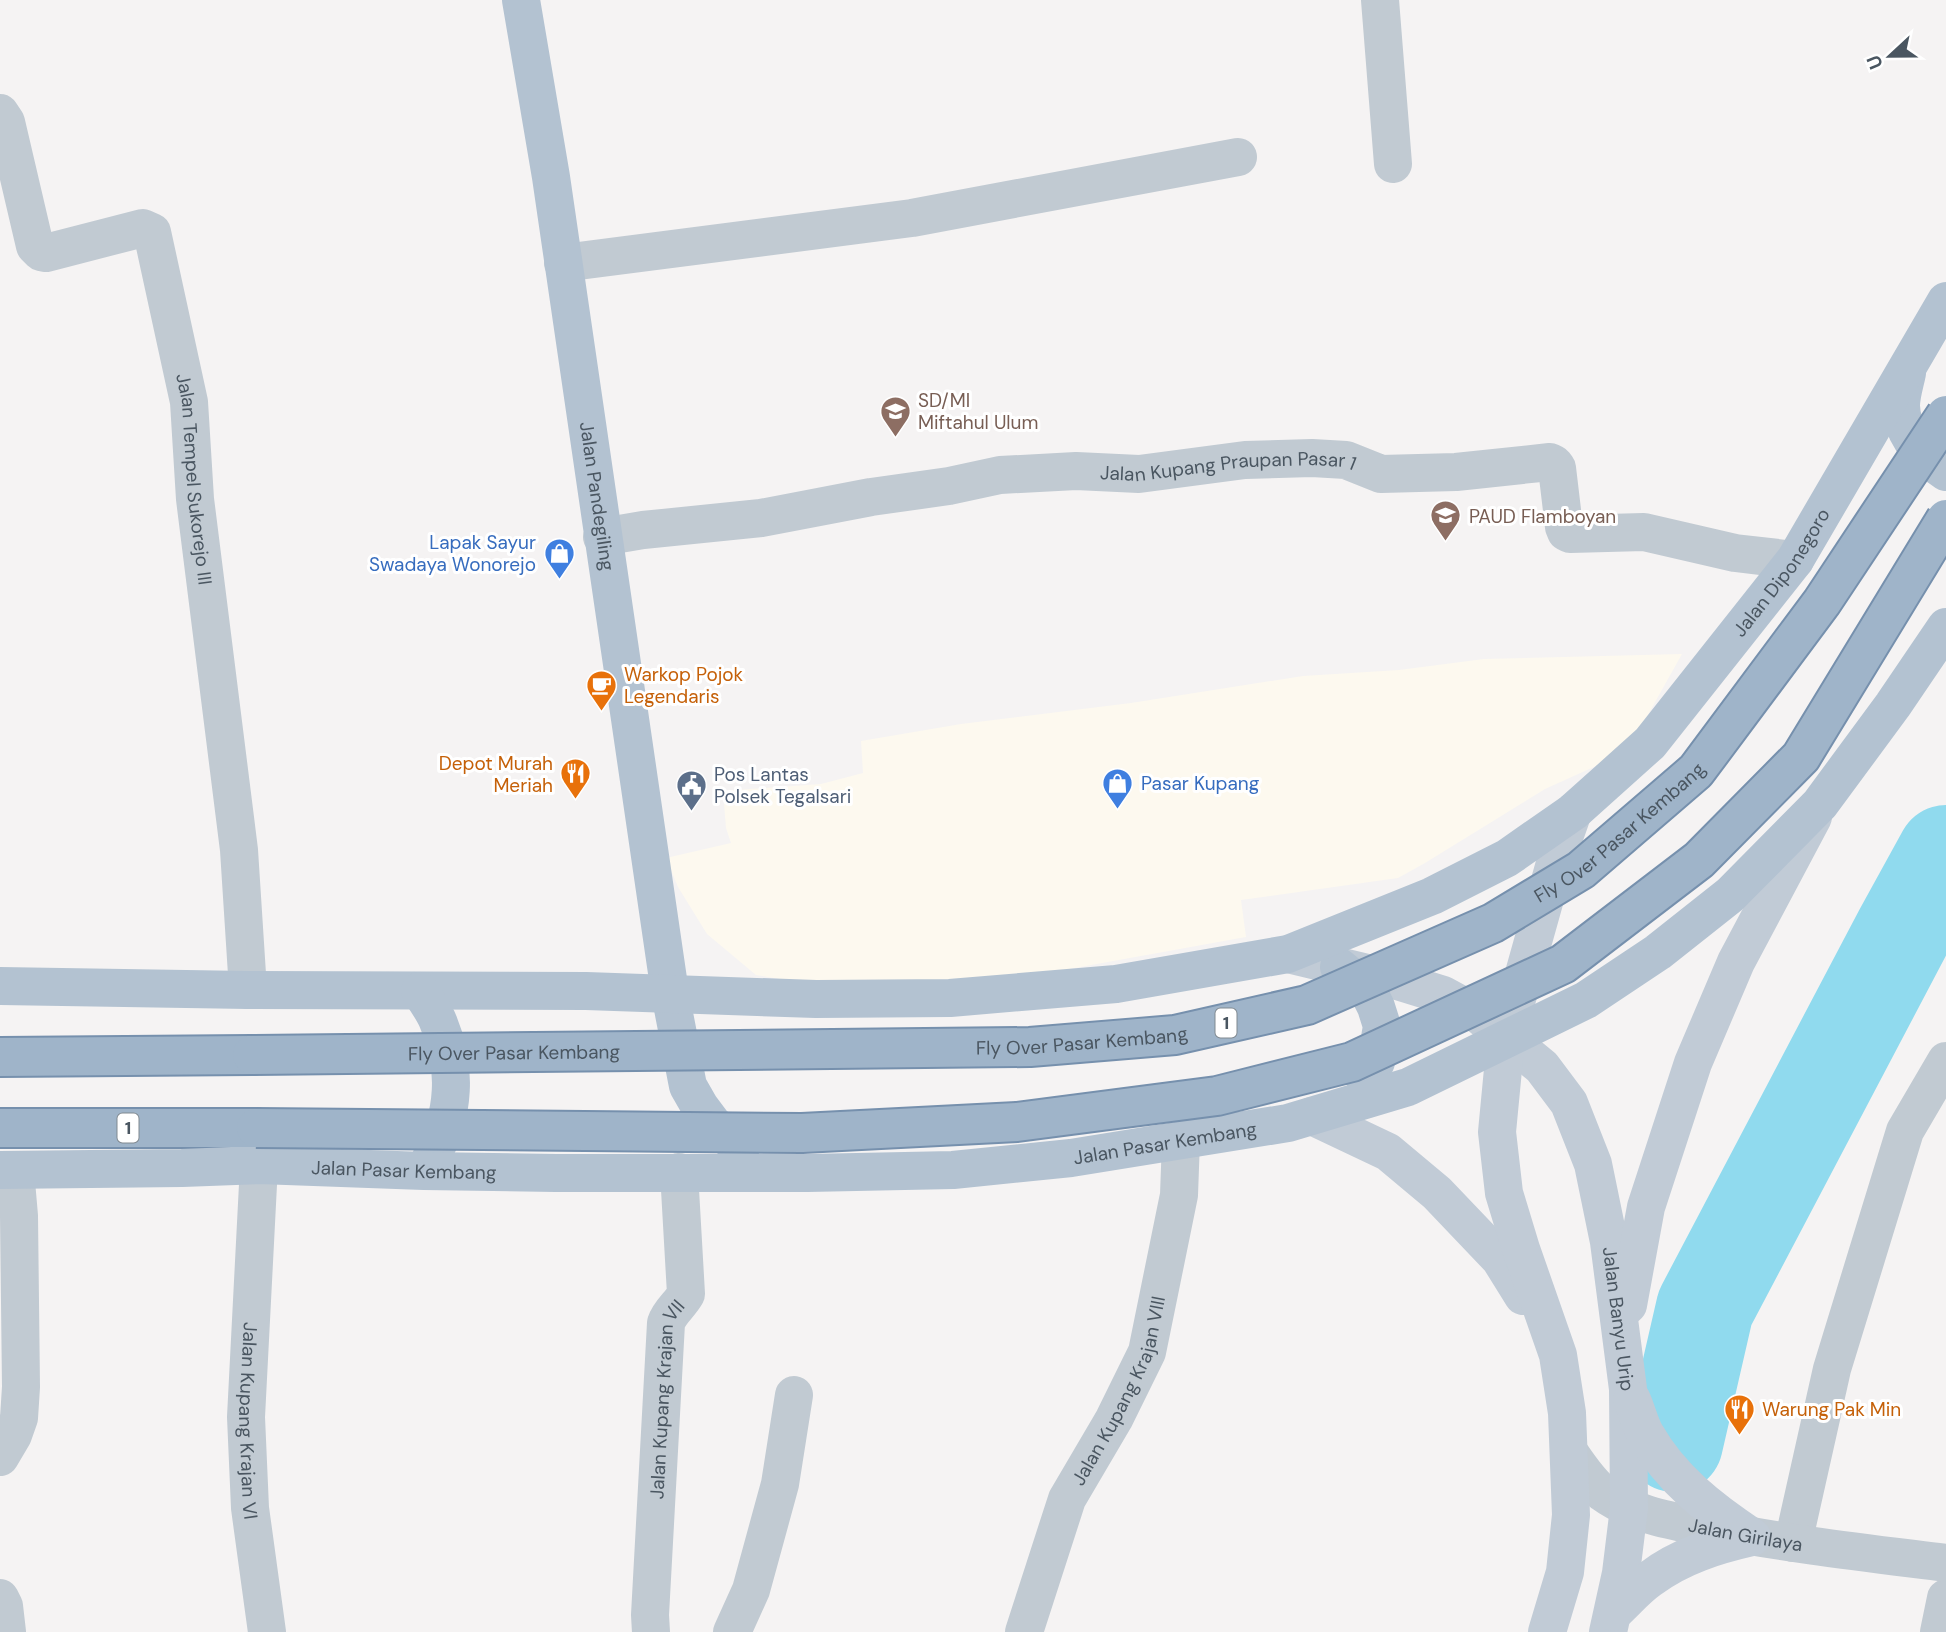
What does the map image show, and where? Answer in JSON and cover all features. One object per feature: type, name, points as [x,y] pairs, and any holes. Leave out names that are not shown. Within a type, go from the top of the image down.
[{"type":"highway","name":"Fly Over Pasar Kembang","points":[[0,1057],[1030,1047],[1175,1035],[1307,1005],[1493,923],[1581,870],[1696,771],[1822,602],[1946,415]]},
{"type":"highway","name":"1","points":[[0,1128],[788,1132],[896,1128],[1017,1122],[1217,1097],[1352,1062],[1563,964],[1699,860],[1801,757],[1946,519]]},
{"type":"main road","name":"Jalan Pandegiling","points":[[522,0],[670,993]]},
{"type":"main road","name":"Jalan Diponegoro","points":[[1573,812],[1650,743],[1795,560],[1946,301]]},
{"type":"main road","points":[[1909,366],[1901,405],[1906,429],[1919,451],[1946,472]]},
{"type":"main road","points":[[1506,1038],[1586,1000],[1658,953],[1730,895],[1820,804],[1946,627]]},
{"type":"main road","points":[[1622,1338],[1646,1207],[1693,1063],[1736,962],[1820,804]]},
{"type":"main road","points":[[0,986],[670,993],[816,999],[950,998],[1116,984],[1287,954],[1432,896],[1507,858],[1573,812]]},
{"type":"main road","points":[[1547,1632],[1565,1572],[1571,1516],[1567,1413],[1558,1355],[1504,1193],[1497,1132],[1506,1038],[1555,863],[1573,812]]},
{"type":"main road","points":[[1287,954],[1339,967],[1368,991],[1382,1026],[1376,1062],[1350,1088],[1300,1120]]},
{"type":"main road","name":"Jalan Banyu Urip","points":[[1339,967],[1388,978],[1443,995],[1478,1014],[1542,1067],[1569,1103],[1593,1164],[1609,1242],[1628,1389],[1629,1508],[1611,1622]]},
{"type":"main road","points":[[420,991],[436,1018],[447,1045],[452,1075],[450,1109],[440,1142],[424,1171]]},
{"type":"main road","name":"Jalan Pasar Kembang","points":[[670,993],[688,1086],[699,1107],[733,1142],[752,1153],[808,1172]]},
{"type":"main road","name":"Jalan Pasar Kembang","points":[[7,1170],[259,1165],[556,1173],[953,1170],[1071,1158],[1300,1120],[1408,1087],[1506,1038]]},
{"type":"main road","points":[[1300,1120],[1388,1152],[1437,1193],[1500,1259],[1558,1355]]},
{"type":"main road","points":[[1628,1389],[1646,1435],[1679,1480],[1719,1516],[1752,1537]]},
{"type":"main road","points":[[1611,1622],[1651,1578],[1716,1545],[1752,1537]]},
{"type":"street","points":[[1380,0],[1393,164]]},
{"type":"street","name":"Jalan Tempel Sukorejo III","points":[[0,113],[6,122],[35,246],[41,252],[46,253],[143,228],[152,232],[190,402],[195,499],[239,850],[248,990]]},
{"type":"street","points":[[563,263],[912,218],[1238,157]]},
{"type":"street","name":"Jalan Kupang Praupan Pasar 1","points":[[602,537],[761,518],[1000,475],[1076,471],[1139,474],[1245,460],[1312,458],[1346,460],[1381,474],[1456,472],[1550,462],[1557,468],[1564,527],[1570,534],[1644,532],[1735,553],[1795,560]]},
{"type":"street","points":[[1793,1543],[1832,1369],[1905,1131],[1946,1061]]},
{"type":"street","name":"Jalan Kupang Krajan VIII","points":[[1024,1632],[1067,1499],[1114,1419],[1147,1353],[1179,1195],[1181,1140]]},
{"type":"street","name":"Jalan Kupang Krajan VI","points":[[259,1165],[246,1417],[250,1507],[267,1632]]},
{"type":"street","points":[[0,1457],[19,1418],[21,1387],[19,1216],[7,1170]]},
{"type":"street","name":"Jalan Kupang Krajan VII","points":[[650,1632],[666,1323],[686,1294],[679,1171]]},
{"type":"street","points":[[732,1632],[751,1590],[780,1484],[794,1395]]},
{"type":"street","name":"Jalan Girilaya","points":[[1569,1452],[1588,1479],[1604,1493],[1629,1508],[1672,1521],[1752,1537],[1946,1563]]},
{"type":"street","points":[[0,1598],[4,1606],[7,1632]]},
{"type":"street","points":[[1939,1632],[1946,1598]]},
{"type":"shaded area","name":"Pasar Kupang","points":[[1682,654],[1627,752],[1545,789],[1398,878],[1241,900],[1246,937],[1047,973],[826,987],[756,975],[707,934],[678,887],[666,858],[731,843],[726,828],[723,791],[821,784],[863,773],[861,741],[961,724],[1131,703],[1303,676],[1399,670],[1484,659]]},
{"type":"waterway","points":[[1674,1443],[1705,1308],[1946,854]]},
{"type":"place","name":"SD/MI Miftahul Ulum","points":[[895,438]]},
{"type":"place","name":"PAUD Flamboyan","points":[[1446,543]]},
{"type":"place","name":"Lapak Sayur Swadaya Wonorejo","points":[[559,580]]},
{"type":"place","name":"Warkop Pojok Legendaris","points":[[601,712]]},
{"type":"place","name":"Depot Murah Meriah","points":[[576,801]]},
{"type":"place","name":"Pasar Kupang","points":[[1118,810]]},
{"type":"place","name":"Pos Lantas Polsek Tegalsari","points":[[691,812]]},
{"type":"place","name":"Warung Pak Min","points":[[1739,1436]]}]
